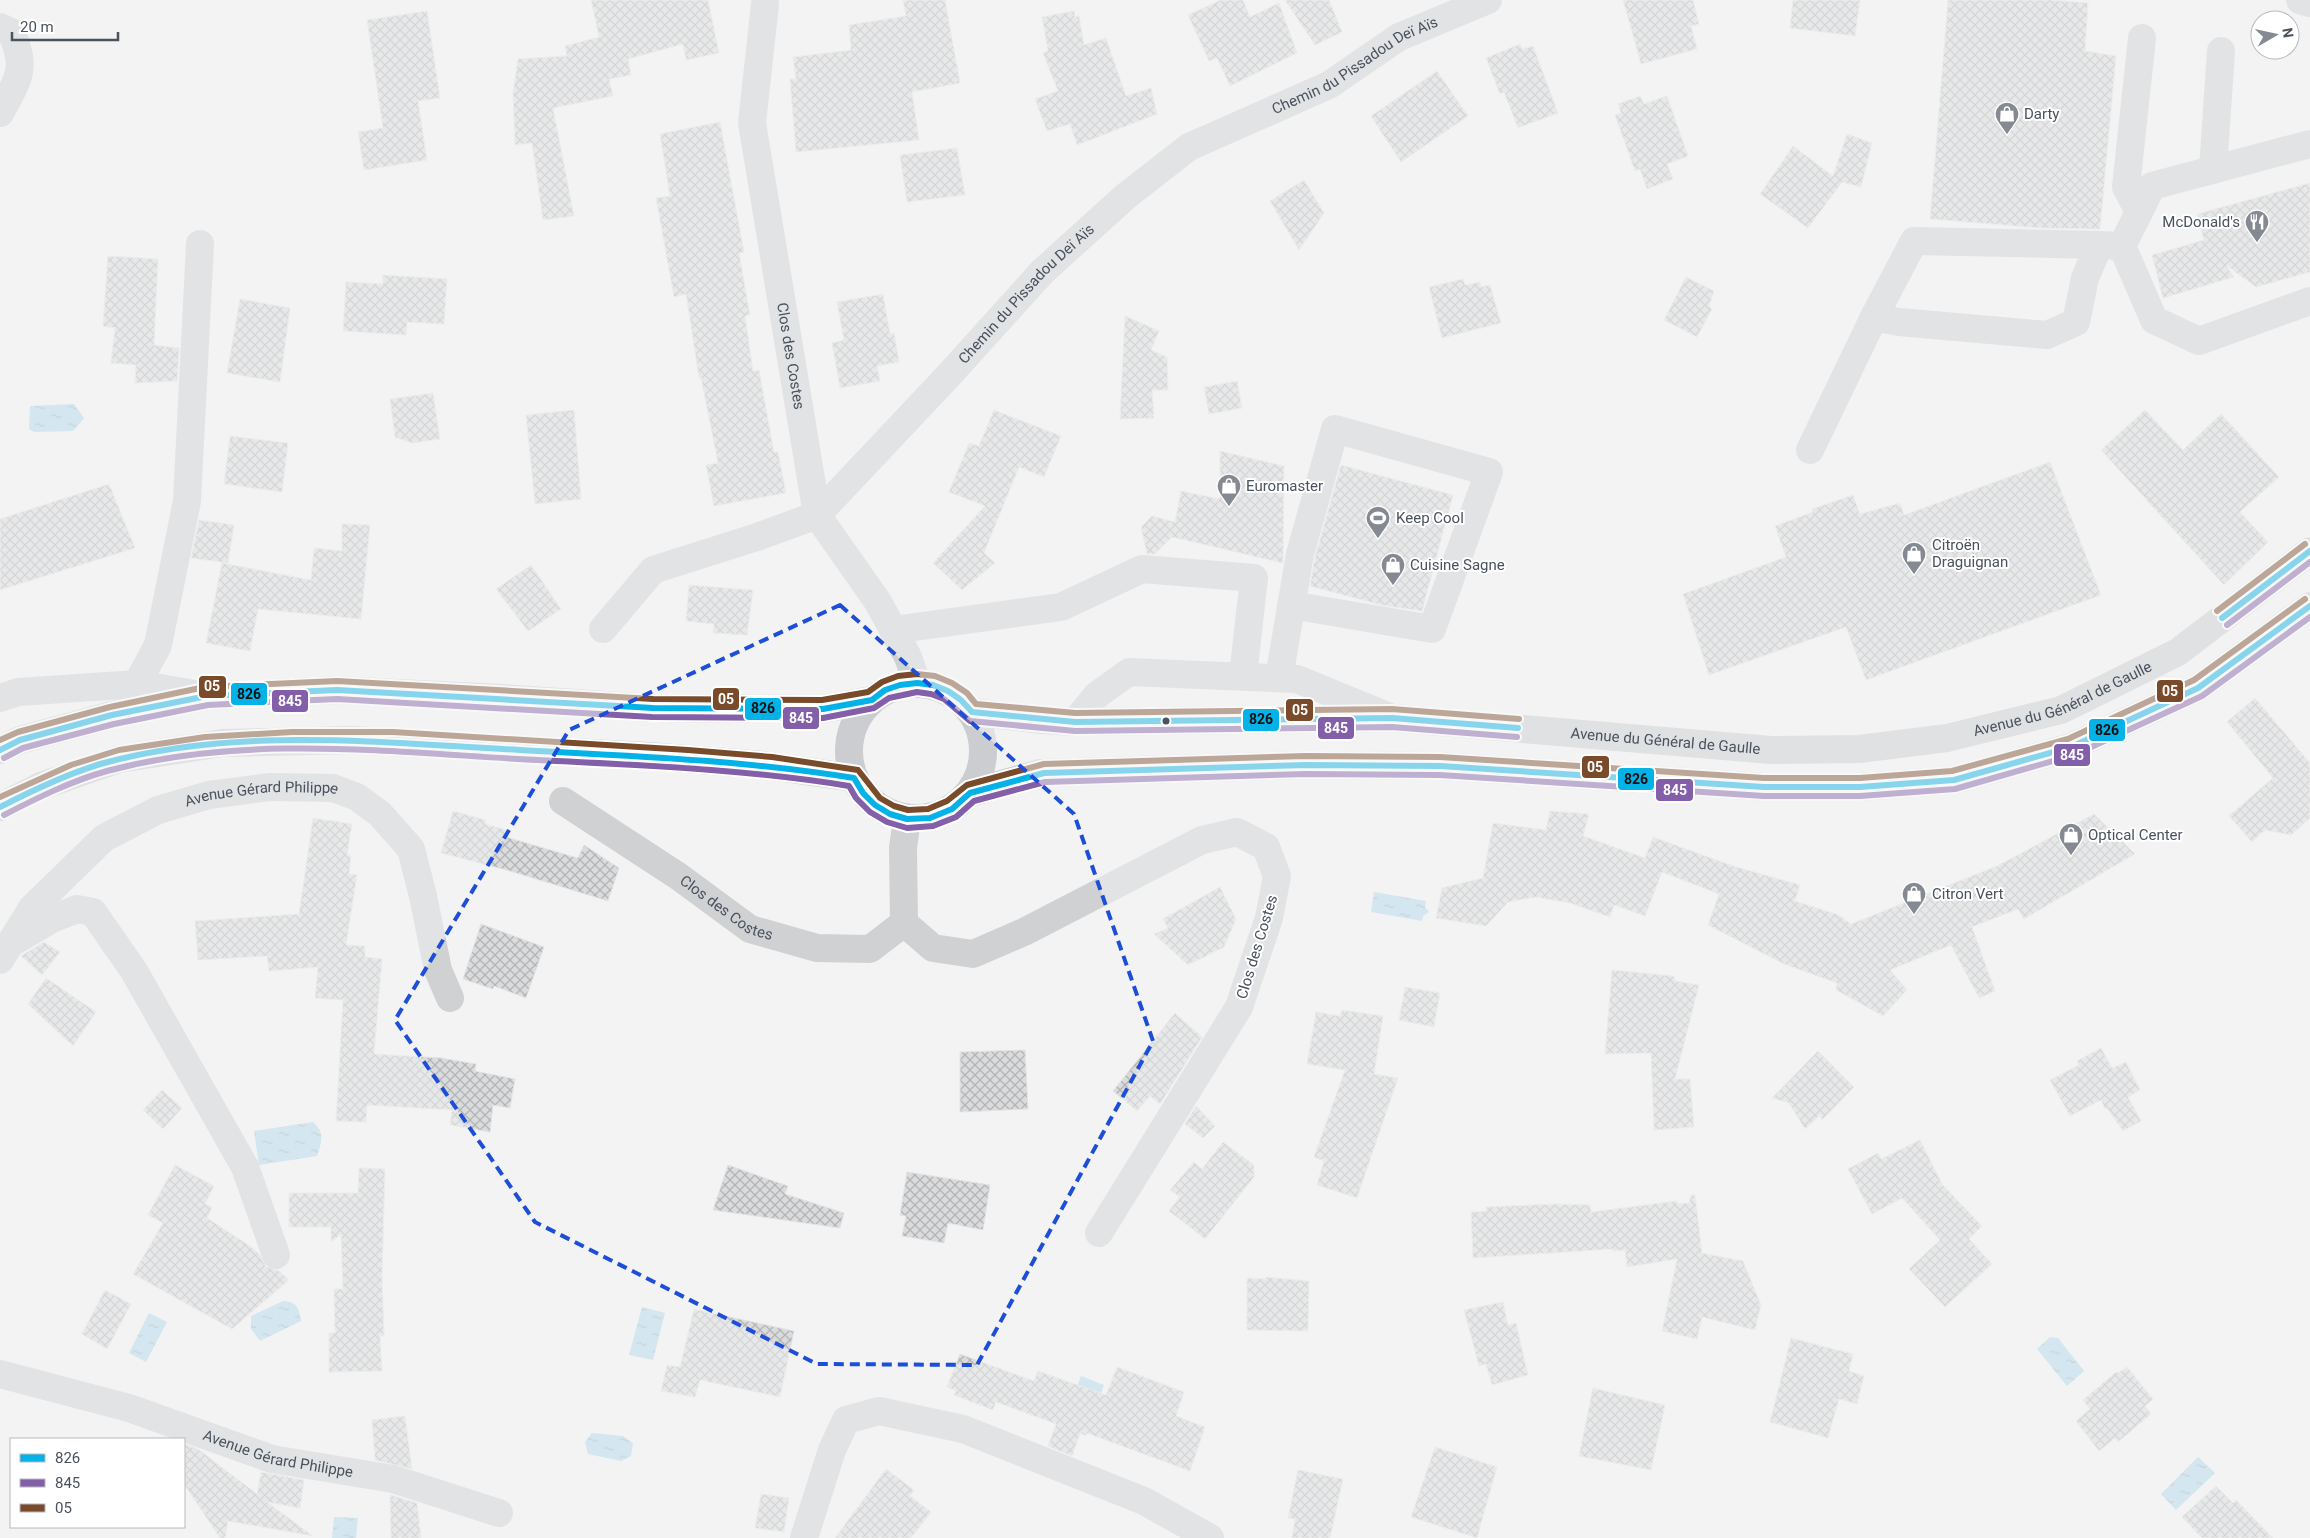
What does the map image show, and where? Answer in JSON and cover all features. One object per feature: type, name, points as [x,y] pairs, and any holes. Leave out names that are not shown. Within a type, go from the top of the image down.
[{"type":"main road","name":"Avenue du Général de Gaulle","points":[[972,712],[1075,722],[1392,718],[1771,750],[1860,749],[1947,738],[2061,710],[2178,652],[2310,551]]},
{"type":"main road","points":[[970,794],[982,768],[983,739],[972,712],[961,700],[948,691],[933,685],[917,683],[900,685],[885,690],[872,700],[854,722],[848,750],[854,778],[863,793],[875,805],[890,814],[907,819],[930,818],[952,809],[970,794],[1040,773],[1306,765],[1440,766],[1764,787],[1860,787],[1954,780],[2071,747],[2198,688],[2310,606]]},
{"type":"main road","points":[[0,750],[20,740],[112,715],[207,696],[338,690],[653,708],[814,709],[872,700]]},
{"type":"main road","points":[[0,807],[40,786],[119,759],[222,743],[352,740],[648,756],[763,764],[854,778]]},
{"type":"street","name":"Chemin du Pissadou Deï Aïs","points":[[603,629],[653,570],[757,537],[817,515],[949,376],[1042,272],[1126,196],[1189,147],[1329,85],[1399,37],[1488,0]]},
{"type":"street","points":[[2300,0],[2310,3]]},
{"type":"street","name":"Clos des Costes","points":[[764,4],[752,123],[817,515],[878,602],[908,657],[917,683]]},
{"type":"street","points":[[0,27],[11,32],[20,52],[18,79],[0,113]]},
{"type":"street","points":[[2139,212],[2126,188],[2142,38]]},
{"type":"street","points":[[2214,170],[2221,51]]},
{"type":"street","points":[[1874,317],[1899,322],[2047,335],[2076,322],[2085,278],[2139,212],[2152,186],[2310,144]]},
{"type":"street","points":[[1810,450],[1874,317],[1914,241],[2111,245]]},
{"type":"street","points":[[137,684],[158,645],[187,502],[200,244]]},
{"type":"street","points":[[2111,245],[2154,320],[2199,341],[2310,301]]},
{"type":"street","points":[[1280,678],[1291,605],[1300,554],[1336,428],[1489,472],[1432,629],[1291,605]]},
{"type":"street","points":[[893,630],[1061,607],[1142,569],[1254,578],[1243,676]]},
{"type":"street","points":[[1075,722],[1097,695],[1129,672],[1297,679],[1392,718]]},
{"type":"street","points":[[0,698],[18,692],[137,684],[207,696]]},
{"type":"street","name":"Avenue Gérard Philippe","points":[[5,952],[32,908],[104,838],[158,810],[209,794],[270,787],[333,788],[357,798],[380,814],[411,849],[438,970],[450,998]]},
{"type":"street","name":"Clos des Costes","points":[[563,800],[678,876],[750,929],[818,948],[870,949],[904,923],[933,948],[973,954],[1024,932],[1202,840],[1237,832],[1266,847],[1277,876],[1269,918],[1239,1008],[1099,1233]]},
{"type":"street","points":[[904,923],[902,848],[907,819]]},
{"type":"street","points":[[5,952],[52,919],[77,909],[93,912],[134,971],[245,1167],[276,1255]]},
{"type":"street","name":"Avenue Gérard Philippe","points":[[0,1374],[129,1408],[272,1459],[393,1479],[499,1513]]},
{"type":"street","points":[[804,1538],[832,1450],[846,1420],[879,1411],[963,1429],[1144,1501],[1210,1538]]},
{"type":"highlighted area","points":[[840,605],[1074,814],[1153,1041],[977,1365],[817,1364],[535,1222],[395,1020],[569,730]]},
{"type":"water","points":[[74,404],[84,418],[73,431],[34,432],[29,429],[30,406]]},
{"type":"water","points":[[1374,892],[1426,901],[1425,907],[1429,912],[1423,916],[1422,921],[1371,912]]},
{"type":"water","points":[[313,1122],[321,1134],[317,1156],[259,1165],[254,1131]]},
{"type":"water","points":[[283,1301],[296,1306],[301,1321],[260,1341],[251,1329],[251,1316]]},
{"type":"water","points":[[642,1307],[665,1313],[653,1360],[629,1355]]},
{"type":"water","points":[[149,1313],[167,1322],[146,1362],[129,1353]]},
{"type":"water","points":[[2050,1337],[2058,1338],[2084,1371],[2067,1386],[2037,1349]]},
{"type":"water","points":[[1081,1376],[1104,1385],[1086,1436],[1063,1426]]},
{"type":"water","points":[[592,1433],[623,1436],[633,1443],[631,1456],[621,1461],[588,1454],[585,1442]]},
{"type":"water","points":[[2198,1457],[2215,1473],[2176,1510],[2161,1494]]},
{"type":"water","points":[[334,1517],[358,1518],[356,1538],[332,1538]]},
{"type":"building","points":[[591,0],[708,0],[719,53],[686,60],[683,44],[628,59],[631,75],[609,79],[613,96],[553,108],[574,216],[543,220],[532,143],[515,145],[513,93],[518,59],[567,56],[565,46],[599,37]]},
{"type":"building","points":[[903,0],[945,0],[960,83],[912,92],[919,140],[796,152],[790,79],[796,79],[793,57],[851,50],[849,25],[906,16]]},
{"type":"building","points":[[1221,0],[1243,0],[1250,17],[1279,3],[1297,53],[1230,86],[1217,58],[1209,61],[1188,15]]},
{"type":"building","points":[[1285,0],[1329,0],[1342,32],[1315,45]]},
{"type":"building","points":[[1623,0],[1693,0],[1699,24],[1691,26],[1697,49],[1641,64]]},
{"type":"building","points":[[1793,0],[1860,0],[1855,36],[1790,28]]},
{"type":"building","name":"Darty","points":[[1948,0],[2051,0],[2088,3],[2085,51],[2116,56],[2100,229],[2040,228],[1930,219]]},
{"type":"building","points":[[427,11],[440,98],[418,101],[427,160],[364,170],[358,132],[383,128],[367,20]]},
{"type":"building","points":[[1074,11],[1075,17],[1079,16],[1084,45],[1106,38],[1126,96],[1151,88],[1157,114],[1077,145],[1070,124],[1047,131],[1035,99],[1058,91],[1043,53],[1048,51],[1042,17]]},
{"type":"building","points":[[1520,44],[1522,49],[1533,46],[1558,113],[1518,128],[1504,92],[1500,94],[1486,58]]},
{"type":"building","points":[[1437,71],[1468,116],[1401,162],[1371,116]]},
{"type":"building","points":[[1640,96],[1644,104],[1667,96],[1688,156],[1667,164],[1673,179],[1647,189],[1640,169],[1635,171],[1615,115],[1621,113],[1618,104]]},
{"type":"building","points":[[720,122],[744,252],[739,253],[750,315],[745,316],[753,371],[759,370],[774,452],[778,452],[786,493],[714,506],[706,465],[718,463],[701,378],[699,378],[686,294],[674,297],[656,198],[670,196],[660,134]]},
{"type":"building","points":[[1847,134],[1872,143],[1861,187],[1842,182],[1808,228],[1760,194],[1793,146],[1833,176]]},
{"type":"building","points":[[957,148],[965,195],[907,202],[900,155]]},
{"type":"building","points":[[1304,180],[1324,213],[1299,250],[1270,201]]},
{"type":"building","name":"McDonald's","points":[[2310,183],[2310,272],[2256,287],[2226,265],[2234,277],[2163,298],[2152,255],[2204,240],[2197,214]]},
{"type":"building","points":[[108,256],[158,259],[154,345],[179,348],[177,381],[135,383],[136,365],[111,363],[115,328],[103,326]]},
{"type":"building","points":[[383,275],[447,279],[444,324],[407,322],[406,335],[343,331],[346,282],[383,284]]},
{"type":"building","points":[[1686,277],[1714,291],[1709,306],[1712,309],[1697,337],[1664,320]]},
{"type":"building","points":[[1463,279],[1465,285],[1480,282],[1481,287],[1490,285],[1501,323],[1442,338],[1429,287]]},
{"type":"building","points":[[883,294],[890,334],[894,333],[899,362],[877,366],[880,381],[840,388],[832,343],[844,340],[837,302]]},
{"type":"building","points":[[240,299],[290,308],[280,382],[227,373]]},
{"type":"building","points":[[1125,316],[1159,331],[1151,350],[1167,357],[1168,390],[1152,390],[1154,418],[1120,419]]},
{"type":"building","points":[[1237,381],[1242,408],[1209,414],[1204,387]]},
{"type":"building","points":[[433,393],[440,439],[412,443],[395,437],[390,399]]},
{"type":"building","points":[[574,410],[581,499],[535,504],[526,415]]},
{"type":"building","points":[[994,410],[1061,436],[1044,477],[1019,467],[984,553],[995,563],[962,590],[933,563],[985,506],[949,492],[969,443],[979,446]]},
{"type":"building","points":[[2145,410],[2183,450],[2221,414],[2279,477],[2240,512],[2268,542],[2224,585],[2101,450]]},
{"type":"building","points":[[230,436],[288,443],[282,492],[224,484]]},
{"type":"building","name":"Euromaster","points":[[1220,451],[1284,466],[1283,563],[1172,537],[1155,554],[1147,554],[1141,527],[1152,516],[1175,522],[1181,491],[1220,499]]},
{"type":"building","name":"Citroën Draguignan","points":[[2050,462],[2101,595],[1866,680],[1846,627],[1709,675],[1683,594],[1786,557],[1775,526],[1813,512],[1812,509],[1853,495],[1860,514],[1900,503],[1904,515]]},
{"type":"building","name":"Keep Cool","points":[[1341,465],[1453,495],[1422,611],[1381,605],[1310,586],[1315,557]]},
{"type":"building","points":[[109,484],[135,548],[0,590],[0,519]]},
{"type":"building","points":[[199,520],[234,525],[228,563],[191,558]]},
{"type":"building","points":[[342,524],[370,525],[361,619],[258,609],[250,651],[206,643],[222,563],[311,580],[314,548],[342,551]]},
{"type":"building","points":[[531,565],[561,609],[528,631],[496,589]]},
{"type":"building","points":[[689,585],[753,590],[747,635],[713,633],[714,624],[686,621]]},
{"type":"building","points":[[2255,698],[2310,763],[2310,818],[2291,835],[2265,830],[2252,842],[2229,816],[2273,778],[2227,722]]},
{"type":"building","points":[[453,811],[486,820],[485,824],[507,830],[506,837],[578,858],[584,845],[619,868],[608,901],[510,871],[441,853]]},
{"type":"building","points":[[1550,811],[1589,814],[1583,836],[1645,858],[1653,837],[1733,866],[1800,885],[1795,901],[1839,915],[1851,924],[1997,866],[2094,814],[2135,854],[2024,919],[2018,909],[1972,927],[1995,991],[1979,998],[1951,945],[1890,970],[1907,990],[1883,1016],[1836,990],[1837,983],[1784,964],[1708,925],[1719,894],[1662,872],[1645,916],[1614,905],[1610,917],[1570,903],[1536,897],[1508,902],[1486,926],[1436,918],[1442,888],[1483,878],[1493,823],[1546,830]]},
{"type":"building","points":[[313,818],[352,824],[347,855],[351,856],[349,874],[357,875],[346,945],[365,946],[365,957],[382,959],[374,1054],[441,1058],[476,1064],[475,1071],[515,1079],[510,1108],[493,1105],[490,1132],[450,1125],[452,1110],[367,1105],[366,1122],[336,1121],[343,1000],[315,998],[318,967],[269,971],[267,956],[198,960],[195,921],[299,914]]},
{"type":"building","points":[[1220,887],[1236,919],[1224,947],[1188,965],[1154,934],[1168,928],[1163,919]]},
{"type":"building","points":[[481,924],[544,947],[526,998],[494,986],[493,989],[463,979]]},
{"type":"building","points":[[44,942],[60,952],[42,975],[21,956]]},
{"type":"building","points":[[1612,970],[1674,976],[1675,981],[1699,985],[1675,1079],[1690,1079],[1694,1127],[1654,1130],[1651,1053],[1605,1054]]},
{"type":"building","points":[[46,978],[96,1012],[73,1046],[28,1004]]},
{"type":"building","points":[[1405,987],[1440,993],[1434,1027],[1399,1020]]},
{"type":"building","points":[[1342,1010],[1383,1016],[1374,1074],[1398,1078],[1357,1198],[1317,1185],[1324,1161],[1314,1157],[1345,1070],[1307,1064],[1316,1012],[1340,1016]]},
{"type":"building","points":[[1175,1013],[1202,1037],[1160,1104],[1150,1096],[1137,1111],[1113,1091]]},
{"type":"building","points":[[2101,1048],[2112,1068],[2126,1062],[2140,1090],[2128,1097],[2141,1121],[2123,1131],[2107,1108],[2105,1109],[2101,1100],[2070,1116],[2050,1080],[2079,1065],[2077,1061]]},
{"type":"building","points":[[1025,1050],[1028,1109],[960,1112],[960,1052]]},
{"type":"building","points":[[1818,1051],[1854,1087],[1822,1120],[1820,1115],[1805,1129],[1789,1103],[1772,1098]]},
{"type":"building","points":[[162,1090],[182,1108],[163,1129],[143,1110]]},
{"type":"building","points":[[1196,1106],[1215,1126],[1203,1138],[1185,1124]]},
{"type":"building","points":[[1920,1140],[1942,1184],[1982,1226],[1969,1239],[1992,1264],[1945,1307],[1909,1269],[1940,1240],[1902,1198],[1872,1214],[1848,1169],[1878,1153],[1881,1159]]},
{"type":"building","points":[[1223,1142],[1254,1165],[1254,1177],[1205,1239],[1169,1211],[1180,1197],[1170,1190],[1194,1162],[1202,1169]]},
{"type":"building","points":[[175,1165],[214,1186],[205,1204],[212,1207],[207,1218],[250,1246],[259,1254],[266,1267],[278,1270],[289,1280],[232,1329],[133,1274],[163,1223],[148,1215]]},
{"type":"building","points":[[728,1165],[788,1186],[785,1194],[844,1213],[840,1228],[713,1210]]},
{"type":"building","points":[[359,1168],[385,1169],[382,1278],[384,1336],[380,1336],[382,1371],[329,1372],[329,1333],[335,1333],[334,1289],[343,1289],[341,1234],[331,1242],[331,1227],[289,1227],[289,1193],[358,1193]]},
{"type":"building","points":[[907,1172],[990,1185],[983,1230],[948,1223],[944,1243],[902,1236],[906,1216],[900,1215]]},
{"type":"building","points":[[1691,1195],[1695,1195],[1702,1253],[1743,1261],[1761,1305],[1755,1330],[1702,1317],[1697,1339],[1662,1331],[1677,1259],[1627,1267],[1625,1250],[1613,1251],[1613,1249],[1473,1258],[1471,1212],[1487,1211],[1486,1207],[1556,1204],[1590,1205],[1591,1212],[1677,1201],[1677,1204],[1689,1203]]},
{"type":"building","points":[[1266,1277],[1309,1281],[1308,1331],[1247,1330],[1247,1278],[1265,1279]]},
{"type":"building","points":[[105,1290],[131,1304],[107,1349],[82,1334]]},
{"type":"building","points":[[1503,1302],[1508,1325],[1516,1323],[1528,1375],[1492,1385],[1486,1364],[1479,1366],[1464,1310]]},
{"type":"building","points":[[694,1309],[794,1331],[780,1397],[700,1380],[695,1397],[661,1391],[667,1365],[680,1367]]},
{"type":"building","points":[[1791,1338],[1853,1354],[1849,1371],[1864,1376],[1857,1404],[1839,1399],[1828,1438],[1770,1422]]},
{"type":"building","points":[[960,1354],[1034,1381],[1038,1371],[1106,1395],[1117,1367],[1184,1392],[1176,1416],[1205,1427],[1190,1471],[1081,1431],[1072,1456],[1048,1446],[1056,1424],[996,1402],[993,1410],[954,1395],[956,1391],[947,1387]]},
{"type":"building","points":[[2127,1367],[2153,1399],[2145,1406],[2151,1414],[2118,1442],[2115,1438],[2099,1451],[2076,1421],[2090,1409],[2083,1400],[2116,1372],[2118,1373]]},
{"type":"building","points":[[1593,1388],[1665,1405],[1651,1470],[1579,1456]]},
{"type":"building","points":[[405,1416],[412,1469],[375,1460],[372,1420]]},
{"type":"building","points":[[185,1444],[198,1449],[257,1494],[261,1472],[304,1480],[300,1508],[267,1502],[313,1536],[228,1521],[225,1538],[220,1538],[185,1486]]},
{"type":"building","points":[[1435,1447],[1497,1467],[1477,1538],[1411,1517]]},
{"type":"building","points":[[886,1469],[914,1490],[910,1496],[931,1512],[911,1538],[835,1538]]},
{"type":"building","points":[[1298,1470],[1343,1479],[1330,1538],[1292,1538],[1295,1519],[1288,1518]]},
{"type":"building","points":[[2216,1486],[2233,1503],[2236,1500],[2273,1538],[2202,1538],[2182,1517]]},
{"type":"building","points":[[761,1494],[789,1498],[784,1532],[755,1528]]},
{"type":"building","points":[[390,1495],[417,1503],[421,1538],[391,1538]]},
{"type":"transit line","name":"05","points":[[2217,611],[2305,544]]},
{"type":"transit line","name":"826","points":[[2222,618],[2310,551]]},
{"type":"transit line","name":"845","points":[[2227,625],[2310,562]]},
{"type":"transit line","name":"05","points":[[0,797],[71,765],[119,750],[205,737],[292,732],[393,732],[772,757],[858,770],[880,798],[894,806],[908,810],[928,809],[947,801],[967,785],[1044,764],[1306,756],[1440,757],[1764,778],[1860,778],[1952,771],[2068,739],[2194,680],[2305,599]]},
{"type":"transit line","name":"826","points":[[0,807],[38,788],[77,772],[104,763],[155,752],[207,744],[311,740],[364,741],[646,757],[812,772],[854,778],[863,793],[875,805],[890,814],[907,819],[930,818],[952,809],[970,793],[1044,773],[1306,765],[1440,766],[1764,787],[1860,787],[1954,780],[2071,747],[2198,688],[2310,606]]},
{"type":"transit line","name":"845","points":[[4,815],[67,785],[107,771],[158,760],[209,753],[260,749],[312,748],[415,752],[684,768],[808,780],[849,786],[856,798],[870,812],[887,822],[907,828],[933,826],[956,817],[974,801],[1045,782],[1306,774],[1440,775],[1764,796],[1860,796],[1955,789],[2074,755],[2202,696],[2310,617]]},
{"type":"transit line","name":"05","points":[[0,740],[18,732],[110,707],[205,687],[337,681],[653,699],[822,700],[868,692],[882,682],[898,676],[917,674],[935,676],[952,683],[967,693],[976,704],[1075,713],[1392,709],[1519,719]]},
{"type":"transit line","name":"826","points":[[0,750],[20,740],[112,715],[207,696],[337,690],[653,708],[823,709],[872,700],[885,690],[900,685],[917,683],[933,685],[948,691],[961,700],[972,712],[1075,722],[1392,718],[1518,728]]},
{"type":"transit line","name":"845","points":[[4,758],[23,748],[114,724],[208,705],[337,699],[652,717],[823,718],[874,708],[889,698],[917,692],[931,694],[944,699],[970,721],[1075,731],[1392,727],[1517,737]]},
{"type":"place","name":"Darty","points":[[2007,135]]},
{"type":"place","name":"McDonald's","points":[[2257,243]]},
{"type":"place","name":"Euromaster","points":[[1229,507]]},
{"type":"place","name":"Keep Cool","points":[[1378,539]]},
{"type":"place","name":"Citroën Draguignan","points":[[1914,575]]},
{"type":"place","name":"Cuisine Sagne","points":[[1393,586]]},
{"type":"place","name":"Optical Center","points":[[2071,856]]},
{"type":"place","name":"Citron Vert","points":[[1914,915]]}]
